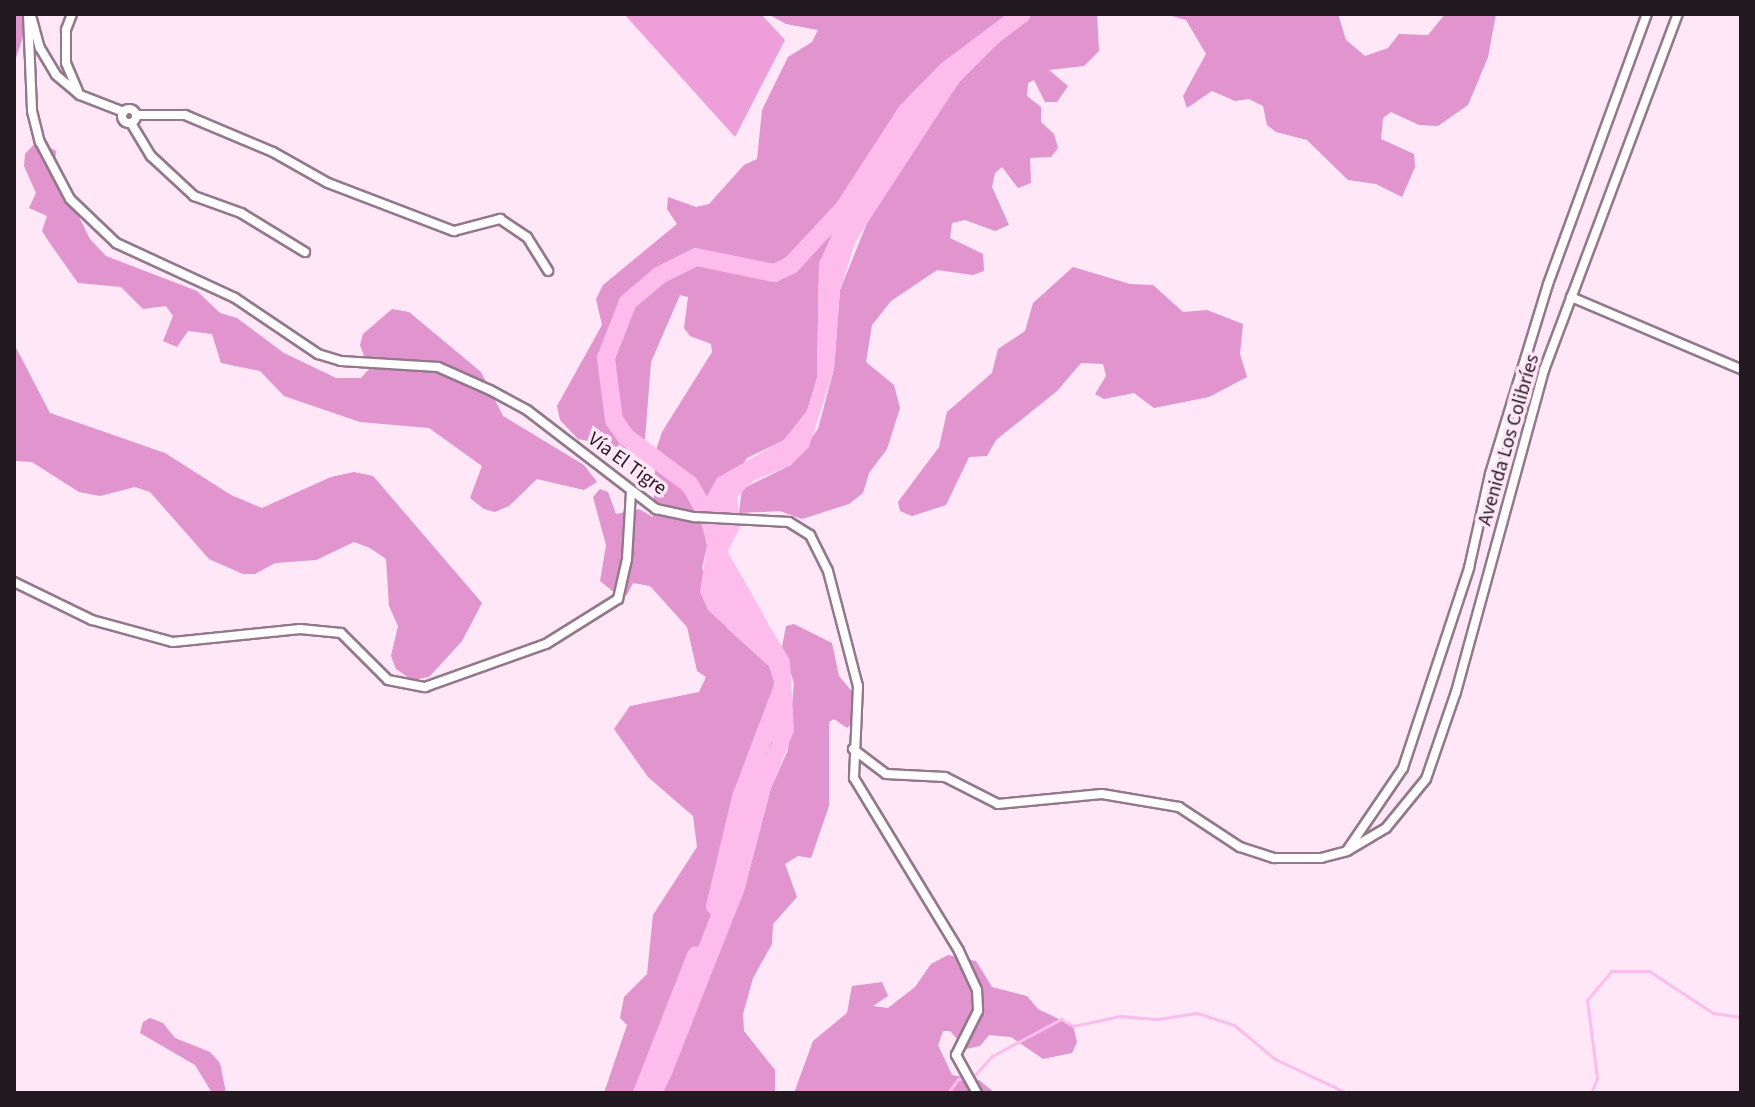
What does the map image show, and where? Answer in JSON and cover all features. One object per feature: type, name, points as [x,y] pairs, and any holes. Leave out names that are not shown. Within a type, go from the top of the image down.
[{"type":"street","points":[[30,14],[40,48],[56,75],[80,95],[124,112],[133,119],[151,156],[194,196],[241,213],[305,252]]},
{"type":"street","name":"Vía El Tigre","points":[[30,14],[32,111],[40,142],[70,199],[91,223],[116,243],[235,298],[305,349],[341,361],[438,367],[490,390],[563,436],[656,509],[695,517],[801,527],[823,556],[858,686],[852,748],[858,786],[959,951],[977,990],[978,1011],[956,1055],[977,1093]]},
{"type":"street","points":[[72,14],[66,30],[66,63],[80,95]]},
{"type":"street","name":"Avenida Los Colibríes","points":[[1347,851],[1403,768],[1469,568],[1490,474],[1548,284],[1647,14]]},
{"type":"street","name":"Avenida Los Colibríes","points":[[852,748],[886,774],[945,777],[998,804],[1125,796],[1179,807],[1240,847],[1274,858],[1321,858],[1347,851],[1386,828],[1426,779],[1456,692],[1544,370],[1678,14]]},
{"type":"street","points":[[133,119],[185,115],[273,152],[328,183],[454,231],[500,219],[527,237],[548,271]]},
{"type":"street","points":[[1571,297],[1741,369]]},
{"type":"street","points":[[14,582],[92,620],[173,642],[300,629],[341,633],[388,680],[425,687],[546,644],[618,599],[627,559],[631,492]]},
{"type":"shaded area","points":[[14,14],[23,14],[25,31],[14,64]]},
{"type":"shaded area","points":[[624,14],[761,14],[785,40],[735,137]]},
{"type":"shaded area","points":[[768,14],[1007,14],[934,83],[876,153],[819,263],[817,378],[807,411],[784,440],[747,458],[703,525],[707,546],[702,568],[727,628],[769,666],[774,681],[772,743],[736,825],[723,884],[642,1093],[604,1093],[627,1025],[620,1018],[624,997],[647,974],[653,915],[697,847],[693,816],[648,777],[614,729],[630,706],[699,692],[706,677],[697,671],[687,627],[650,586],[633,583],[627,595],[615,593],[600,581],[606,545],[593,497],[600,489],[608,492],[616,514],[639,509],[653,517],[656,450],[662,432],[712,352],[711,344],[690,336],[684,328],[688,297],[680,295],[651,362],[645,439],[628,449],[578,439],[560,420],[557,406],[602,325],[596,299],[603,285],[677,224],[667,209],[668,197],[696,207],[709,204],[744,165],[757,159],[762,110],[788,57],[812,42],[818,30],[786,24]]},
{"type":"shaded area","points":[[1007,14],[1028,14],[960,81],[855,242],[840,290],[834,369],[809,447],[791,465],[753,481],[737,497],[740,527],[726,555],[727,580],[762,614],[790,660],[794,731],[771,788],[744,891],[672,1074],[663,1093],[642,1093],[723,884],[736,825],[772,743],[774,681],[769,666],[708,610],[700,592],[707,546],[706,498],[717,478],[784,440],[807,411],[817,378],[819,263],[844,208],[876,153],[934,83]]},
{"type":"shaded area","points":[[1028,14],[1097,14],[1099,51],[1084,66],[1049,70],[1068,86],[1057,102],[1045,102],[1034,80],[1028,83],[1027,96],[1041,107],[1041,122],[1054,134],[1058,148],[1051,157],[1030,158],[1031,183],[1018,188],[1002,167],[995,173],[992,187],[1009,225],[995,231],[965,220],[952,223],[950,238],[983,254],[984,271],[973,275],[937,270],[891,301],[872,325],[866,362],[894,385],[900,408],[887,449],[869,473],[863,493],[849,504],[802,519],[780,511],[739,513],[742,489],[791,465],[818,429],[834,369],[840,290],[874,206],[960,81]]},
{"type":"shaded area","points":[[1165,14],[1338,14],[1346,40],[1365,56],[1388,48],[1399,34],[1428,35],[1445,14],[1496,14],[1488,57],[1468,105],[1438,126],[1419,125],[1391,112],[1383,118],[1381,139],[1414,154],[1415,167],[1402,197],[1376,184],[1348,180],[1307,140],[1276,132],[1267,125],[1263,106],[1249,99],[1235,101],[1212,91],[1187,108],[1183,96],[1206,54],[1186,20]]},
{"type":"shaded area","points":[[37,141],[56,151],[54,181],[64,187],[90,239],[106,256],[197,291],[220,313],[237,318],[284,353],[336,378],[361,378],[369,369],[360,345],[363,334],[392,309],[409,312],[481,372],[503,416],[584,465],[597,482],[584,490],[537,479],[509,506],[495,512],[484,509],[470,498],[482,466],[429,428],[360,422],[284,396],[260,371],[221,363],[212,334],[188,331],[177,347],[163,341],[173,316],[166,306],[143,309],[121,287],[78,283],[42,231],[47,216],[29,208],[36,193],[24,166],[25,154]]},
{"type":"shaded area","points":[[1073,267],[1130,284],[1153,285],[1183,312],[1207,310],[1243,324],[1240,354],[1247,377],[1209,397],[1154,408],[1134,393],[1104,399],[1095,394],[1106,376],[1103,364],[1081,363],[1057,391],[996,440],[987,456],[969,457],[946,505],[912,516],[900,511],[898,502],[939,447],[947,412],[992,373],[998,349],[1025,331],[1033,303]]},
{"type":"shaded area","points":[[14,344],[50,413],[165,453],[231,495],[262,508],[331,477],[354,472],[373,476],[482,603],[462,641],[429,677],[412,680],[396,669],[391,656],[398,626],[389,606],[386,559],[370,548],[354,542],[316,560],[275,563],[255,574],[243,574],[209,559],[150,492],[135,487],[100,496],[79,492],[32,462],[14,461]]},
{"type":"shaded area","points":[[794,624],[832,643],[839,676],[854,694],[853,722],[847,728],[834,719],[829,722],[829,806],[811,858],[798,856],[785,864],[797,897],[773,924],[772,944],[753,978],[743,1014],[744,1031],[775,1070],[775,1093],[663,1093],[744,891],[771,788],[788,750],[794,683],[782,647],[786,626]]},
{"type":"shaded area","points":[[948,955],[976,961],[992,987],[1027,996],[1038,1009],[1073,1026],[1077,1042],[1072,1053],[1043,1059],[1011,1037],[989,1035],[980,1046],[966,1049],[950,1031],[943,1031],[938,1045],[952,1075],[979,1080],[995,1093],[794,1093],[813,1041],[847,1013],[852,986],[882,982],[888,996],[873,1006],[888,1008],[915,987],[931,964]]},
{"type":"shaded area","points":[[150,1018],[163,1023],[175,1038],[210,1052],[220,1063],[226,1093],[212,1093],[195,1065],[140,1033],[143,1022]]},
{"type":"waterway","points":[[759,625],[719,555],[709,518],[689,484],[626,437],[614,420],[606,358],[628,302],[660,275],[696,257],[774,273],[791,265],[844,208],[907,111],[946,71],[1022,14]]},
{"type":"waterway","points":[[715,906],[741,797],[782,689]]},
{"type":"waterway","points":[[642,1093],[696,955]]},
{"type":"waterway","points":[[1591,1093],[1597,1078],[1587,1000],[1611,971],[1649,971],[1713,1013],[1741,1017]]},
{"type":"waterway","points":[[948,1093],[958,1079],[972,1078],[992,1056],[1061,1019],[1073,1026],[1120,1016],[1158,1019],[1197,1013],[1234,1025],[1275,1059],[1347,1093]]}]
